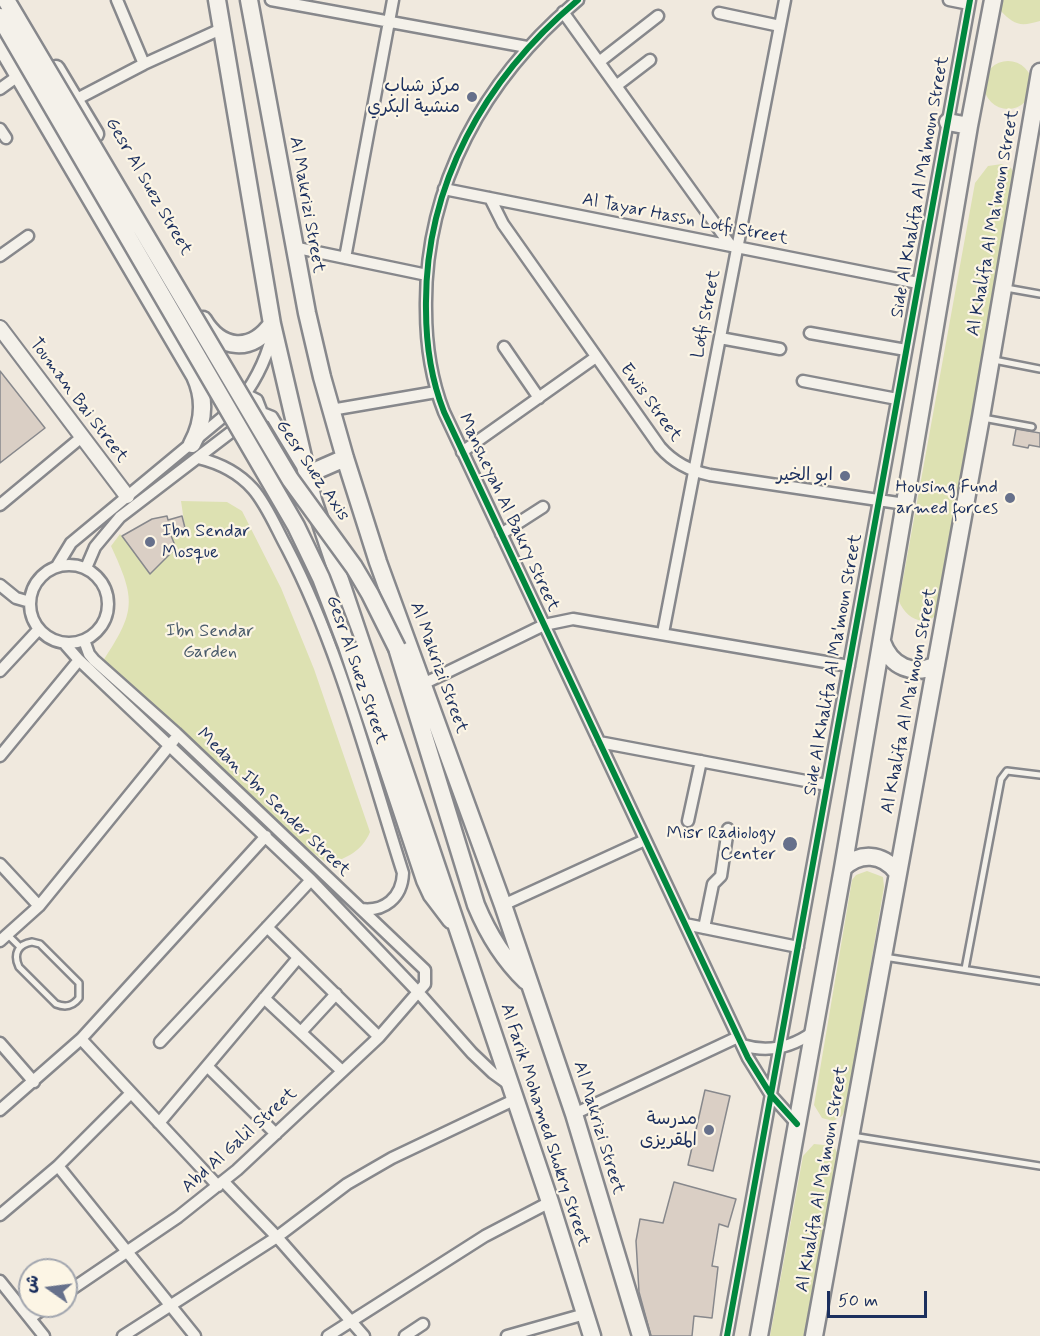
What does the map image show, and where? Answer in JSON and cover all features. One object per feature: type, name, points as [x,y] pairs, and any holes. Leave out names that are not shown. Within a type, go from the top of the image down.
[{"type":"main road","name":"Gesr Suez Axis","points":[[6,0],[284,470],[354,567],[370,594],[397,648],[476,905],[494,942],[531,986]]},
{"type":"main road","name":"Gesr Al Suez Street","points":[[14,0],[214,336]]},
{"type":"main road","points":[[217,0],[273,327],[306,474],[330,555],[458,927]]},
{"type":"main road","name":"Al Makrizi Street","points":[[249,0],[314,345],[345,458],[378,562],[531,986],[574,1114],[641,1336]]},
{"type":"main road","name":"Al Khalifa Al Ma'moun Street","points":[[759,1336],[843,868],[969,126],[993,0]]},
{"type":"main road","name":"Gesr Suez Axis","points":[[0,17],[296,526],[321,578],[346,646],[424,880],[437,902],[458,927]]},
{"type":"main road","points":[[0,44],[199,384],[203,403],[195,451]]},
{"type":"main road","name":"Al Khalifa Al Ma'moun Street","points":[[814,1336],[1003,288],[1035,132],[1040,72]]},
{"type":"main road","points":[[948,122],[969,126]]},
{"type":"main road","points":[[214,336],[231,344],[247,343],[262,336],[273,327]]},
{"type":"main road","points":[[191,369],[207,370],[219,359],[219,343],[214,336]]},
{"type":"main road","points":[[306,474],[345,458]]},
{"type":"main road","points":[[882,642],[889,658],[903,668],[920,670],[936,665]]},
{"type":"main road","points":[[843,868],[855,859],[871,856],[886,861],[897,872]]},
{"type":"main road","name":"Al Farik Mohamed Shokry Street","points":[[458,927],[550,1202],[592,1336]]},
{"type":"street","points":[[117,0],[144,64]]},
{"type":"street","points":[[271,0],[527,47]]},
{"type":"street","points":[[345,258],[393,0]]},
{"type":"street","name":"Mansheyah Al Bakry Street","points":[[578,0],[527,47],[504,76],[478,114],[444,189],[433,232],[427,275],[427,334],[436,392],[462,452],[740,1041],[755,1071],[771,1095],[797,1124]]},
{"type":"street","name":"Lotfi Street","points":[[663,633],[720,338],[734,246],[785,0]]},
{"type":"street","points":[[949,0],[969,2]]},
{"type":"street","name":"Side Al Khalifa Al Ma'moun Street","points":[[727,1336],[969,2]]},
{"type":"street","points":[[563,12],[734,246]]},
{"type":"street","points":[[719,12],[780,26]]},
{"type":"street","points":[[599,62],[658,16]]},
{"type":"street","points":[[75,100],[144,64],[221,29]]},
{"type":"street","points":[[616,86],[650,60]]},
{"type":"street","points":[[0,90],[18,76]]},
{"type":"street","name":"Al Tayar Hassn Lotfi Street","points":[[444,189],[918,283]]},
{"type":"street","name":"Ewis Street","points":[[490,198],[503,224],[660,447],[672,459],[694,471],[710,475],[905,504]]},
{"type":"street","points":[[0,256],[28,236]]},
{"type":"street","points":[[294,247],[427,275]]},
{"type":"street","points":[[86,568],[95,547],[116,522],[195,451],[245,394],[263,365],[273,327]]},
{"type":"street","name":"Touman Bai Street","points":[[0,328],[127,496]]},
{"type":"street","points":[[810,333],[906,350]]},
{"type":"street","points":[[720,338],[780,349]]},
{"type":"street","points":[[504,347],[539,398]]},
{"type":"street","points":[[462,452],[596,357]]},
{"type":"street","points":[[803,381],[897,399]]},
{"type":"street","points":[[331,410],[436,392]]},
{"type":"street","points":[[245,394],[257,400],[262,413]]},
{"type":"street","points":[[57,566],[71,543],[127,496],[252,416],[262,413],[275,420],[306,474]]},
{"type":"street","points":[[0,505],[83,436]]},
{"type":"street","name":"Gesr Al Suez Street","points":[[195,451],[210,461],[233,471],[253,489],[261,500],[291,557],[328,638],[403,873],[398,893],[389,903],[376,909],[361,909]]},
{"type":"street","points":[[501,534],[543,507]]},
{"type":"street","points":[[72,564],[86,568],[95,574],[106,590],[108,610],[100,628],[84,640],[64,643],[46,636],[39,629],[30,612],[35,583],[41,576],[57,566],[72,564]]},
{"type":"street","points":[[0,585],[11,595],[30,602]]},
{"type":"street","points":[[423,684],[544,625],[563,620],[583,620],[849,666]]},
{"type":"street","points":[[0,671],[39,629]]},
{"type":"street","name":"Medan Ibn Sender Street","points":[[84,640],[94,660],[178,735],[425,970],[425,984],[418,992]]},
{"type":"street","name":"Medan Ibn Sender Street","points":[[64,643],[311,880],[418,992],[477,1059],[514,1093]]},
{"type":"street","points":[[0,756],[80,660]]},
{"type":"street","points":[[4,938],[39,906],[178,735]]},
{"type":"street","points":[[599,742],[827,785]]},
{"type":"street","points":[[688,821],[701,761]]},
{"type":"street","points":[[704,928],[712,885],[721,876],[728,830]]},
{"type":"street","points":[[0,1110],[81,1039],[266,836]]},
{"type":"street","points":[[503,905],[645,840]]},
{"type":"street","points":[[0,864],[39,906]]},
{"type":"street","points":[[160,1042],[311,880]]},
{"type":"street","points":[[685,924],[798,947]]},
{"type":"street","points":[[267,927],[379,1037]]},
{"type":"street","points":[[159,1123],[298,958]]},
{"type":"street","name":"Abd Al Galil Street","points":[[78,1285],[178,1217],[220,1184],[379,1037],[418,992]]},
{"type":"street","points":[[301,1032],[336,994]]},
{"type":"street","points":[[264,998],[342,1071]]},
{"type":"street","points":[[574,1114],[740,1041],[760,1049],[779,1048],[797,1042],[813,1032]]},
{"type":"street","points":[[81,1039],[159,1123],[277,1237],[364,1336]]},
{"type":"street","points":[[0,1043],[34,1082]]},
{"type":"street","points":[[208,1066],[276,1134]]},
{"type":"street","points":[[0,1215],[58,1166],[131,1093]]},
{"type":"street","points":[[123,1336],[277,1237],[347,1184],[514,1093]]},
{"type":"street","points":[[58,1166],[195,1336]]},
{"type":"street","points":[[328,1336],[485,1236],[550,1202]]},
{"type":"street","points":[[0,1281],[18,1303]]},
{"type":"street","points":[[507,1336],[585,1314]]},
{"type":"street","points":[[30,1318],[44,1336]]},
{"type":"street","points":[[405,1336],[423,1324]]},
{"type":"lane","points":[[1003,288],[1040,294]]},
{"type":"lane","points":[[991,359],[1040,369]]},
{"type":"lane","points":[[981,417],[1032,427]]},
{"type":"lane","points":[[965,969],[1001,779],[1007,771],[1040,775]]},
{"type":"lane","points":[[4,938],[20,947]]},
{"type":"lane","points":[[32,942],[40,944],[76,979],[80,993],[75,1002],[61,1006],[52,1001],[19,967],[16,957],[20,947],[32,942]]},
{"type":"lane","points":[[883,957],[1040,981]]},
{"type":"lane","points":[[851,1136],[1040,1166]]},
{"type":"green space","points":[[1000,0],[1040,0],[1040,21],[1027,24],[1014,22],[1000,10]]},
{"type":"green space","points":[[1003,61],[1013,61],[1025,68],[1032,80],[1032,90],[1025,102],[1013,109],[1003,109],[988,98],[984,90],[984,80],[995,65]]},
{"type":"green space","points":[[1002,164],[1011,168],[1016,177],[943,603],[935,616],[924,621],[909,615],[899,601],[975,183],[988,166]]},
{"type":"green space","name":"Ibn Sendar Garden","points":[[181,501],[227,502],[242,511],[281,588],[314,669],[370,832],[358,849],[341,859],[328,864],[292,837],[103,661],[122,630],[129,605],[125,580],[111,546],[120,534],[150,573],[170,533],[185,528]]},
{"type":"green space","points":[[867,871],[883,877],[884,887],[846,1108],[842,1116],[833,1121],[822,1118],[814,1105],[852,880],[856,875]]},
{"type":"green space","points":[[814,1144],[834,1146],[839,1157],[806,1336],[770,1336],[803,1156]]},
{"type":"building","points":[[0,371],[45,428],[0,463]]},
{"type":"building","points":[[1016,429],[1040,433],[1040,447],[1029,445],[1028,448],[1013,445]]},
{"type":"building","name":"Ibn Sendar Mosque","points":[[167,516],[168,520],[182,516],[185,528],[170,533],[176,548],[150,574],[122,536],[152,519]]},
{"type":"building","name":"مدرسة المقريزى","points":[[705,1090],[730,1096],[713,1171],[688,1165]]},
{"type":"building","points":[[674,1182],[736,1199],[728,1227],[719,1224],[712,1266],[718,1267],[712,1318],[694,1316],[692,1336],[651,1336],[639,1292],[636,1241],[640,1219],[663,1223]]},
{"type":"cycle path","points":[[578,0],[515,64],[489,99],[466,137],[449,177],[436,219],[428,263],[426,309],[428,349],[439,400],[444,412],[748,1058],[771,1095],[797,1124]]},
{"type":"cycle path","points":[[727,1336],[970,0]]},
{"type":"place","name":"مركز شباب منشية البكري","points":[[472,97]]},
{"type":"place","name":"ابو الخير","points":[[845,476]]},
{"type":"place","name":"Housing Fund armed forces","points":[[1010,498]]},
{"type":"place","name":"Ibn Sendar Mosque","points":[[150,542]]},
{"type":"place","name":"Misr Radiology Center","points":[[790,844]]},
{"type":"place","name":"مدرسة المقريزى","points":[[709,1130]]}]
